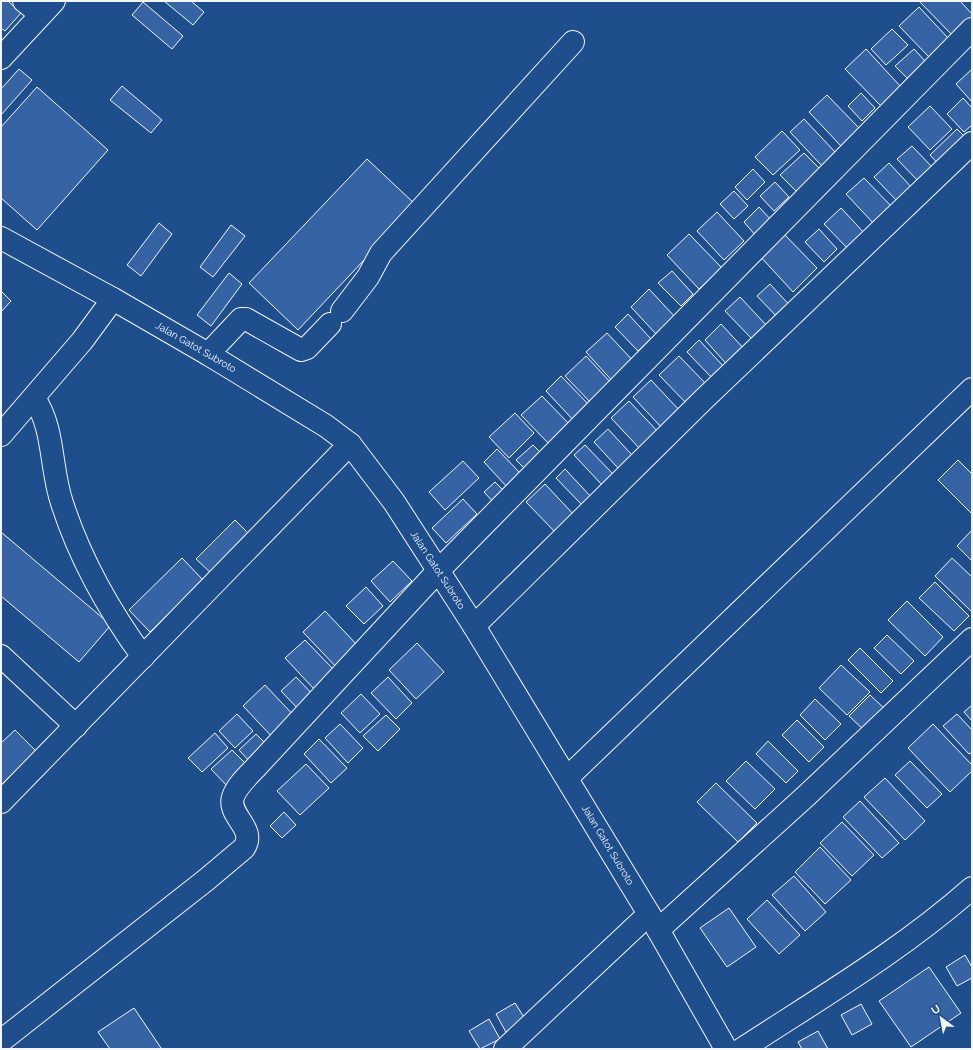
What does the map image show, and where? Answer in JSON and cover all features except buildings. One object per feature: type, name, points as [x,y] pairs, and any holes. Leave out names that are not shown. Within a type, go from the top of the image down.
[{"type":"street","points":[[1,58],[47,8],[24,1]]},
{"type":"street","points":[[1,1041],[206,880],[244,848],[248,841],[248,832],[232,804],[236,790],[438,571],[972,29]]},
{"type":"street","points":[[208,354],[241,319],[246,319],[301,350],[307,348],[336,318],[368,277],[381,253],[573,42]]},
{"type":"street","points":[[474,626],[704,399],[972,143]]},
{"type":"street","name":"Jalan Gatot Subroto","points":[[1,238],[113,299],[208,354],[326,426],[350,444],[394,502],[474,626],[568,778],[654,922],[726,1049]]},
{"type":"street","points":[[1,435],[82,341],[113,299]]},
{"type":"street","points":[[568,778],[972,389]]},
{"type":"street","points":[[34,398],[42,410],[47,425],[61,502],[83,561],[118,623],[143,657]]},
{"type":"street","points":[[1,802],[350,444]]},
{"type":"street","points":[[505,1049],[654,922],[806,796],[972,639]]},
{"type":"street","points":[[1,656],[76,726]]},
{"type":"street","points":[[742,1049],[908,940],[944,913],[972,888]]}]
